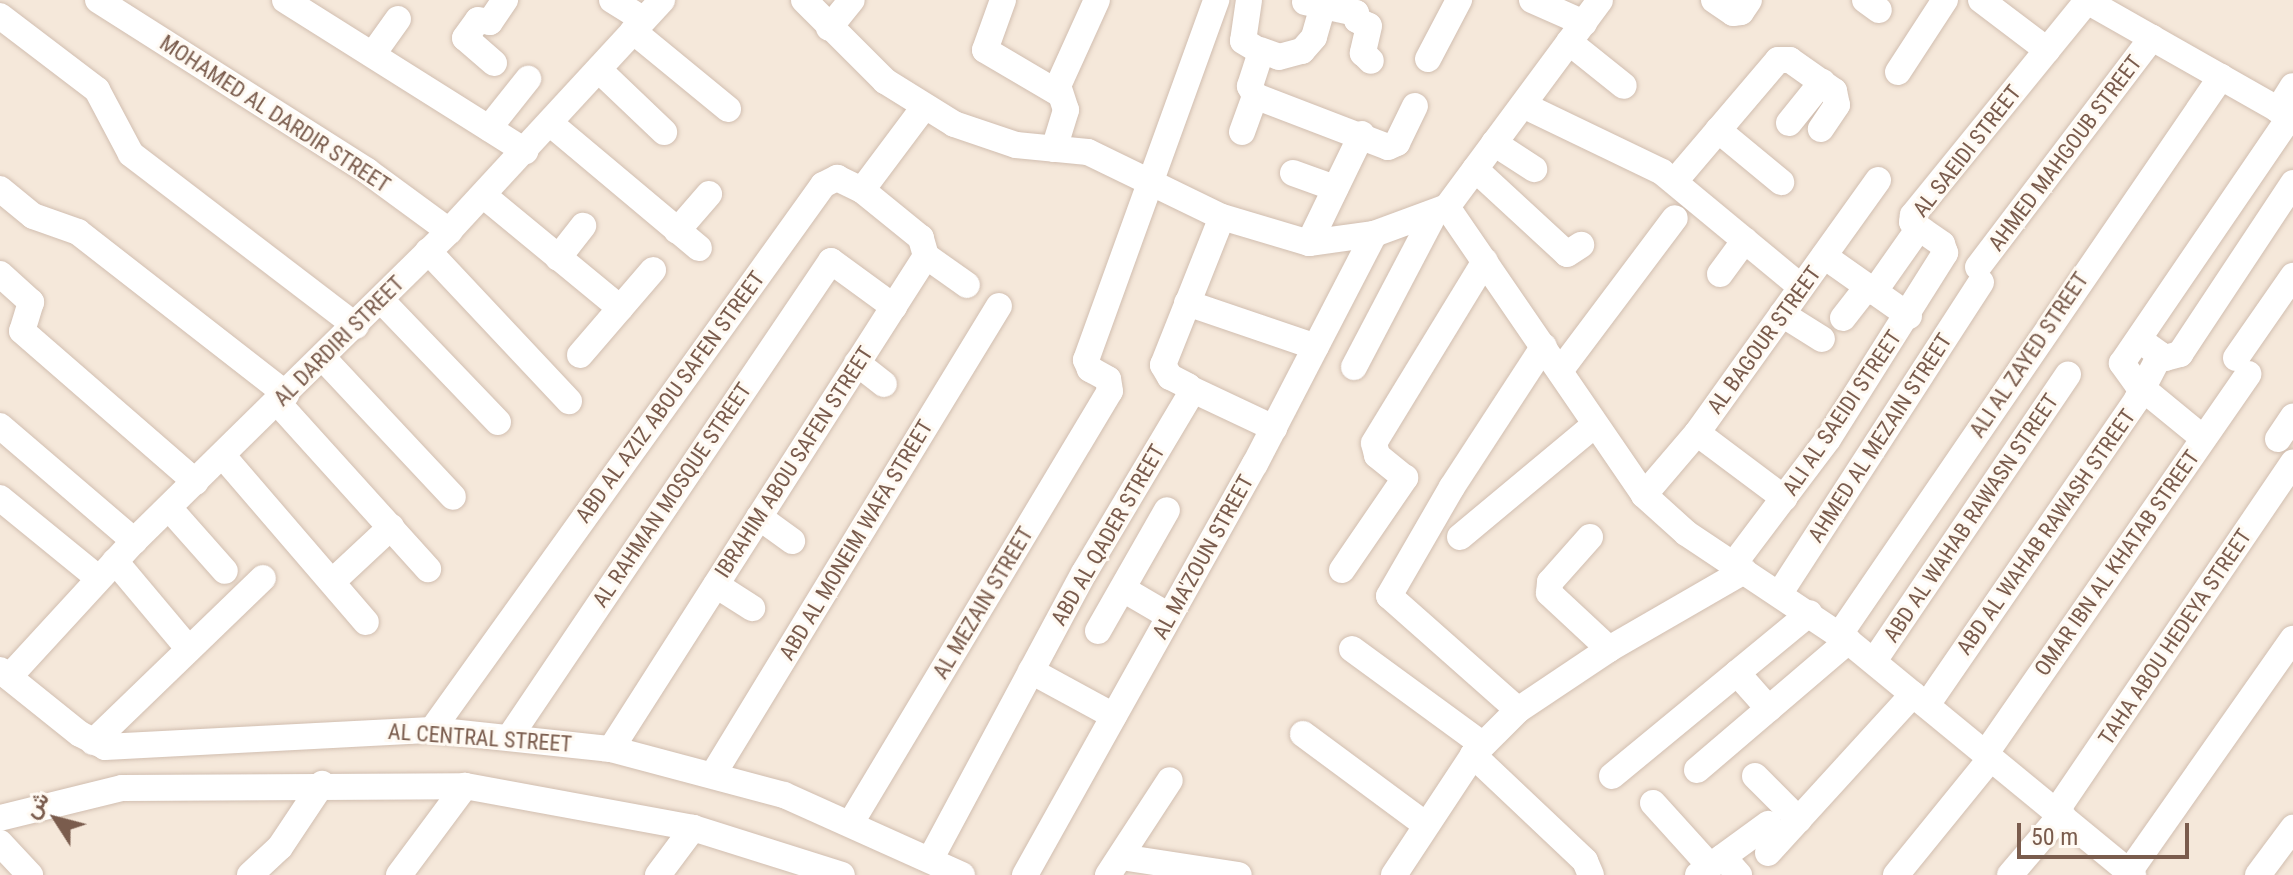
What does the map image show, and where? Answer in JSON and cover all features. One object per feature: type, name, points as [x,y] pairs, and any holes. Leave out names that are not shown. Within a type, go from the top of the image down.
[{"type":"street","name":"MOHAMED AL DARDIR STREET","points":[[98,0],[367,171],[449,231]]},
{"type":"street","points":[[285,0],[525,151]]},
{"type":"street","points":[[494,63],[465,38],[478,20],[490,22],[505,0]]},
{"type":"street","points":[[612,0],[728,109]]},
{"type":"street","name":"AL DARDIRI STREET","points":[[5,673],[134,541],[356,326],[449,231],[551,124],[662,0]]},
{"type":"street","points":[[804,0],[885,81],[924,107],[985,137],[1111,160],[1152,185],[1222,217],[1309,243],[1374,234],[1441,210]]},
{"type":"street","points":[[829,28],[852,0]]},
{"type":"street","points":[[1003,0],[983,46],[1071,101]]},
{"type":"street","points":[[1054,149],[1071,101],[1097,0]]},
{"type":"street","points":[[1152,185],[1216,0]]},
{"type":"street","points":[[1249,0],[1243,41],[1260,50],[1279,57],[1302,51],[1314,37],[1314,4],[1356,13],[1357,20],[1368,24],[1363,53],[1371,61]]},
{"type":"street","points":[[1428,59],[1459,0]]},
{"type":"street","points":[[1532,0],[1576,32],[1624,86]]},
{"type":"street","points":[[1354,367],[1441,210],[1600,0]]},
{"type":"street","points":[[1714,0],[1733,13],[1741,12],[1749,0]]},
{"type":"street","points":[[1898,72],[1945,0]]},
{"type":"street","points":[[1981,0],[2047,50],[2088,1],[2287,115]]},
{"type":"street","points":[[0,16],[97,90],[131,154],[356,326]]},
{"type":"street","points":[[373,54],[398,19]]},
{"type":"street","name":"AHMED MAHGOUB STREET","points":[[1980,275],[2152,38]]},
{"type":"street","points":[[1260,50],[1250,86],[1255,96],[1394,146],[1415,106]]},
{"type":"street","name":"AL SAEIDI STREET","points":[[1843,318],[1919,228],[1912,222],[1913,215],[2047,50]]},
{"type":"street","points":[[1675,181],[1778,60],[1790,60],[1822,82],[1837,100],[1821,129]]},
{"type":"street","points":[[599,70],[664,132]]},
{"type":"street","name":"ALI AL ZAYED STREET","points":[[1697,770],[1769,709],[1844,637],[2221,77]]},
{"type":"street","points":[[489,128],[528,79]]},
{"type":"street","points":[[1789,123],[1822,82]]},
{"type":"street","points":[[2203,438],[2143,389],[2122,363],[2287,115],[2293,86]]},
{"type":"street","points":[[1242,132],[1255,96]]},
{"type":"street","points":[[1523,105],[1675,181],[1801,287]]},
{"type":"street","points":[[924,107],[862,190],[921,238],[926,256],[967,285]]},
{"type":"street","points":[[551,124],[699,248]]},
{"type":"street","points":[[1718,130],[1781,182]]},
{"type":"street","points":[[1309,243],[1362,134]]},
{"type":"street","points":[[1494,143],[1534,169]]},
{"type":"street","points":[[1475,169],[1567,254],[1581,245]]},
{"type":"street","points":[[1293,173],[1335,188]]},
{"type":"street","name":"ABD AL AZIZ ABOU SAFEN STREET","points":[[432,730],[823,185],[837,178],[862,190]]},
{"type":"street","name":"AL BAGOUR STREET","points":[[1644,495],[1697,433],[1878,180]]},
{"type":"street","points":[[2138,340],[2170,359],[2184,348],[2293,183]]},
{"type":"street","name":"AL MEZAIN STREET","points":[[852,821],[1111,383],[1086,360],[1152,185]]},
{"type":"street","points":[[0,189],[33,216],[78,232],[282,398],[428,569]]},
{"type":"street","points":[[677,231],[709,194]]},
{"type":"street","points":[[483,195],[620,308]]},
{"type":"street","points":[[1441,210],[1485,261],[1544,346],[1593,426],[1644,495],[1686,533],[1844,637],[2131,873],[2293,639]]},
{"type":"street","points":[[1222,217],[1163,365],[1170,377],[1191,389],[1274,428]]},
{"type":"street","points":[[1560,371],[1675,218]]},
{"type":"street","points":[[558,258],[583,226]]},
{"type":"street","name":"ALI AL SAEIDI STREET","points":[[1739,568],[1909,316],[1943,256],[1942,244],[1919,228]]},
{"type":"street","name":"AL MA'ZOUN STREET","points":[[1025,875],[1274,428],[1374,234]]},
{"type":"street","points":[[1720,274],[1745,240]]},
{"type":"street","points":[[428,251],[569,401]]},
{"type":"street","name":"IBRAHIM ABOU SAFEN STREET","points":[[611,749],[926,256]]},
{"type":"street","points":[[1824,256],[1909,316]]},
{"type":"street","name":"AL RAHMAN MOSQUE STREET","points":[[511,735],[823,272],[837,260],[894,307]]},
{"type":"street","points":[[1342,570],[1405,478],[1377,455],[1374,443],[1485,261]]},
{"type":"street","points":[[580,355],[653,270]]},
{"type":"street","points":[[0,274],[31,302],[20,324],[22,331],[196,482]]},
{"type":"street","name":"AHMED AL MEZAIN STREET","points":[[1780,593],[1980,275]]},
{"type":"street","name":"OMAR IBN AL KHATAB STREET","points":[[1896,875],[1988,755],[2203,438],[2293,276]]},
{"type":"street","points":[[381,300],[498,422]]},
{"type":"street","points":[[1187,303],[1316,347]]},
{"type":"street","name":"ABD AL MONEIM WAFA STREET","points":[[714,773],[999,306]]},
{"type":"street","points":[[1782,314],[1822,339]]},
{"type":"street","points":[[1518,710],[1393,602],[1391,590],[1544,346]]},
{"type":"street","name":"ABD AL WAHAB RAWASH STREET","points":[[1768,853],[1920,700],[2143,389],[2160,355]]},
{"type":"street","points":[[323,358],[453,497]]},
{"type":"street","points":[[857,363],[884,384]]},
{"type":"street","name":"ABD AL WAHAB RAWASN STREET","points":[[1874,661],[2068,375]]},
{"type":"street","name":"ABD AL QADER STREET","points":[[931,858],[1031,671],[1191,389]]},
{"type":"street","points":[[0,426],[134,541]]},
{"type":"street","points":[[1460,537],[1593,426]]},
{"type":"street","points":[[1697,433],[1784,498]]},
{"type":"street","points":[[223,456],[366,622]]},
{"type":"street","name":"TAHA ABOU HEDEYA STREET","points":[[2010,875],[2060,812],[2293,463]]},
{"type":"street","points":[[0,498],[107,569],[188,648]]},
{"type":"street","points":[[169,508],[225,571]]},
{"type":"street","points":[[1098,631],[1167,510]]},
{"type":"street","points":[[759,517],[792,541]]},
{"type":"street","points":[[332,582],[391,527]]},
{"type":"street","points":[[1590,537],[1550,582],[1549,593],[1609,649]]},
{"type":"street","points":[[1394,875],[1478,750],[1518,710],[1739,568]]},
{"type":"street","points":[[99,744],[188,648],[263,578]]},
{"type":"street","points":[[716,585],[752,608]]},
{"type":"street","points":[[1123,589],[1169,616]]},
{"type":"street","points":[[1612,776],[1810,613]]},
{"type":"street","points":[[1352,649],[1478,750],[1585,861],[1591,875]]},
{"type":"street","points":[[1031,671],[1114,716]]},
{"type":"street","points":[[5,673],[99,744],[107,790]]},
{"type":"street","points":[[1737,673],[1769,709]]},
{"type":"street","name":"AL CENTRAL STREET","points":[[99,744],[432,730],[511,735],[611,749],[714,773],[852,821],[962,875]]},
{"type":"street","points":[[1303,734],[1426,825]]},
{"type":"street","points":[[1755,776],[1799,820]]},
{"type":"street","points":[[1170,780],[1115,866],[1239,875]]},
{"type":"street","points":[[250,875],[280,847],[322,784]]},
{"type":"street","points":[[0,818],[107,790],[322,784],[465,786],[693,828],[842,875]]},
{"type":"street","points":[[399,875],[465,786]]},
{"type":"street","points":[[1653,803],[1717,868],[1768,824]]},
{"type":"street","points":[[658,875],[693,828]]},
{"type":"street","points":[[2258,875],[2293,828]]},
{"type":"street","points":[[0,843],[30,875]]},
{"type":"shaded area","points":[[0,0],[2293,0],[2293,875],[0,875]]}]
